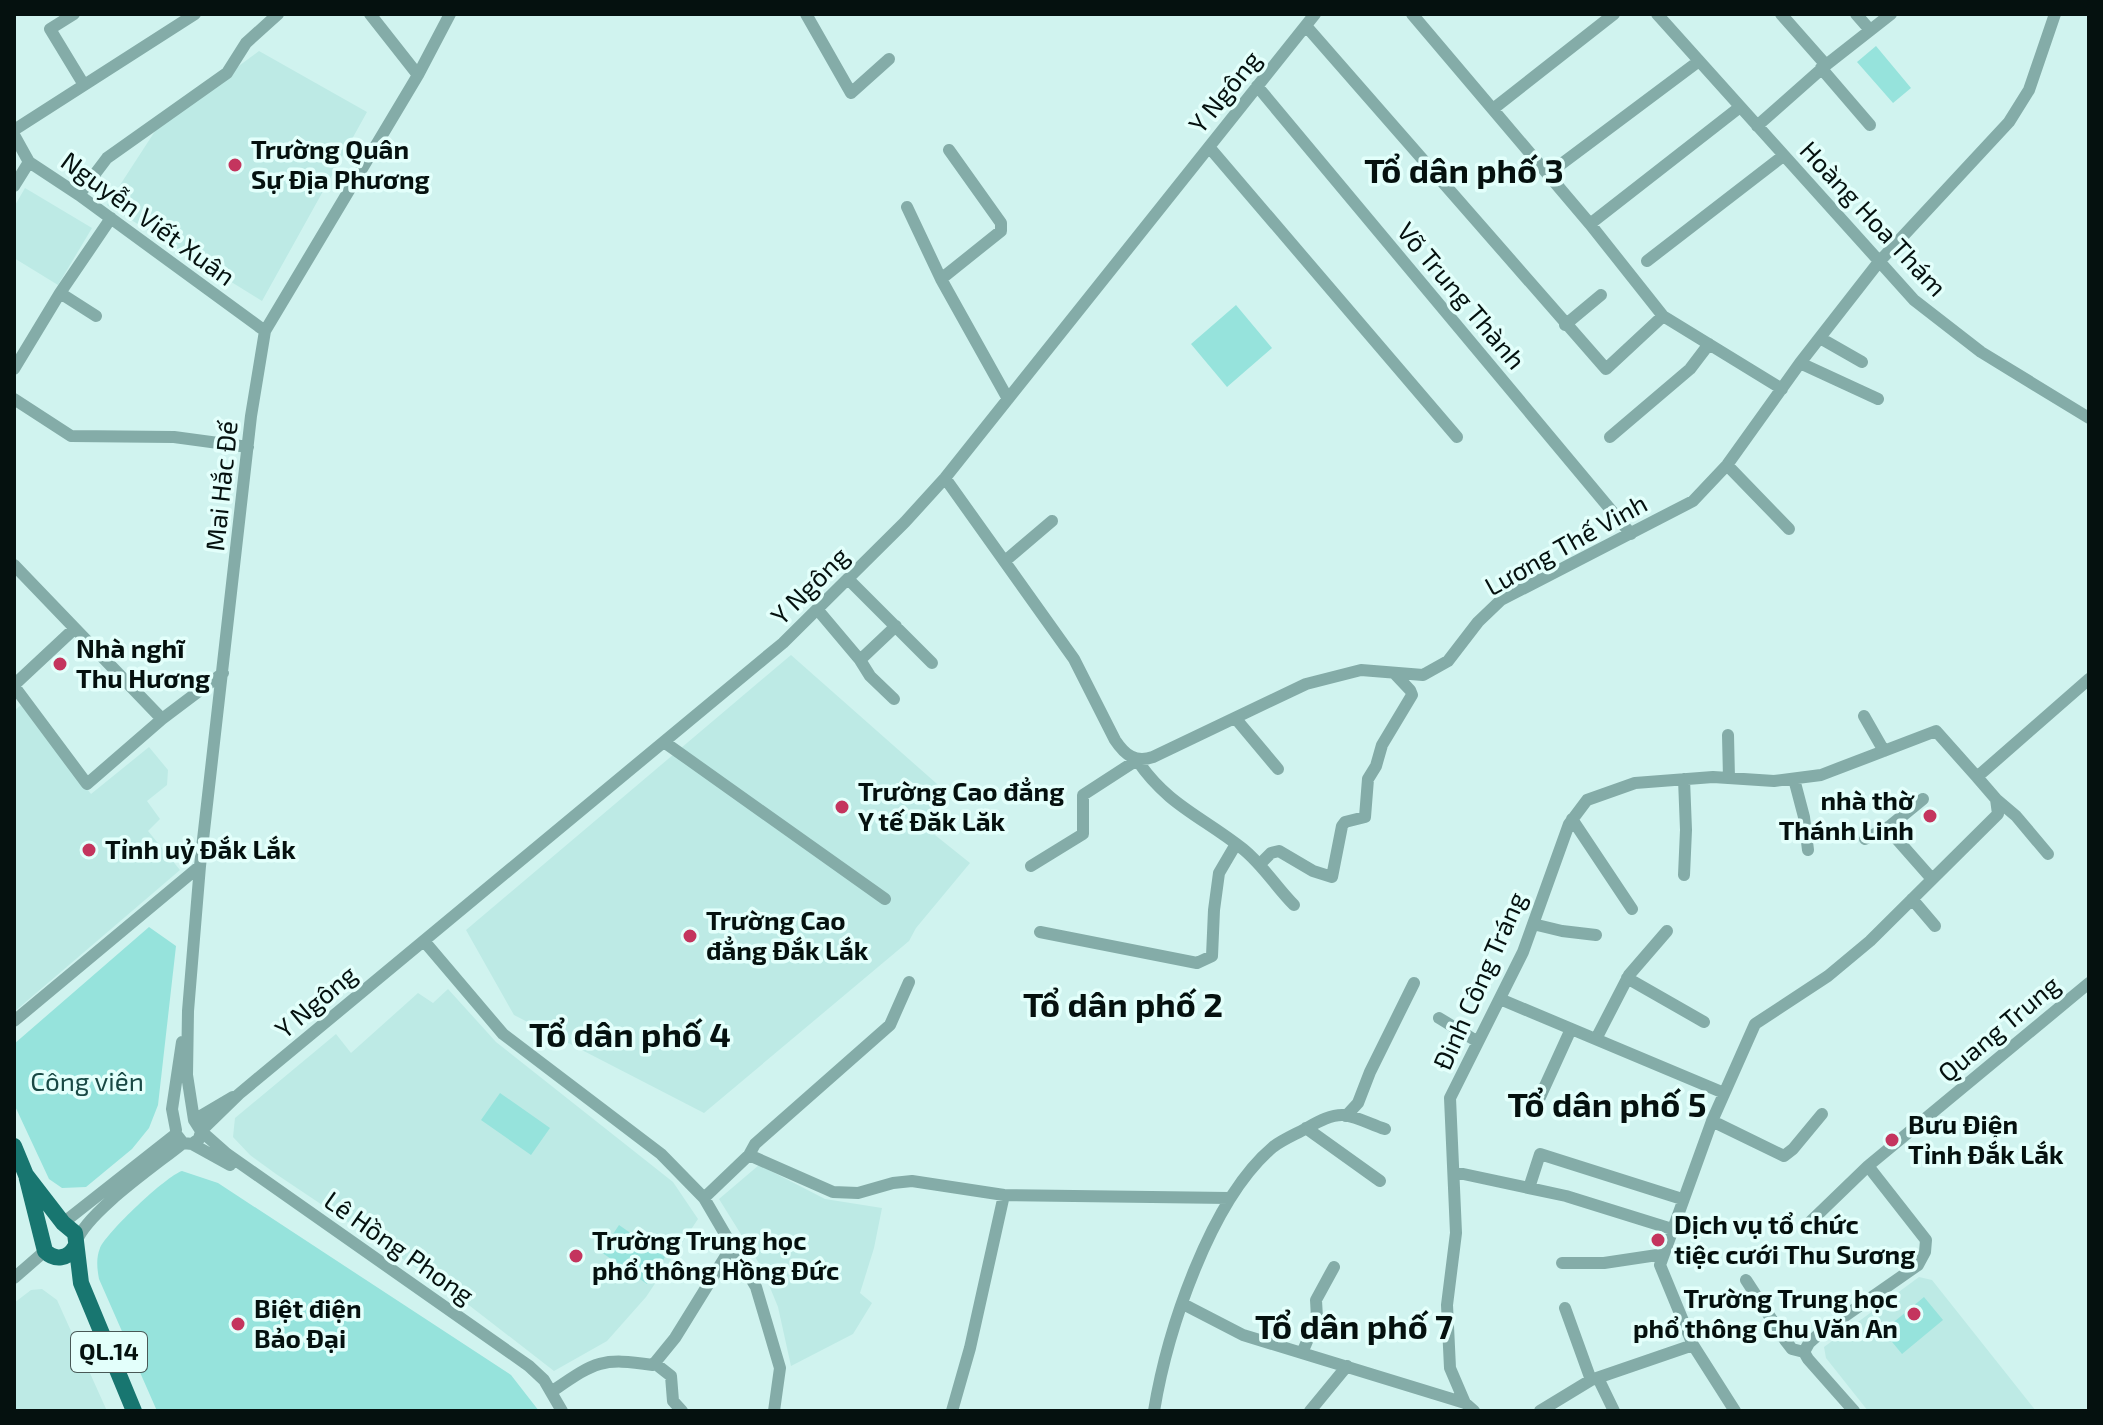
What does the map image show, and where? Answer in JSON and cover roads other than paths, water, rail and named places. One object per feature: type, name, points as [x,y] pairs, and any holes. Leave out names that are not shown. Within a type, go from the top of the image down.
[{"type":"main road","name":"QL.14","points":[[14,1146],[48,1249],[84,1293]]},
{"type":"main road","name":"QL.14","points":[[26,1175],[63,1223]]},
{"type":"main road","points":[[63,1223],[75,1233],[76,1244],[70,1254],[48,1249],[49,1226],[63,1223]]},
{"type":"main road","name":"QL.14","points":[[76,1244],[78,1272],[84,1293],[134,1411]]},
{"type":"street","points":[[44,14],[84,85]]},
{"type":"street","points":[[50,29],[74,14]]},
{"type":"street","points":[[14,133],[195,14]]},
{"type":"street","points":[[79,195],[107,158],[227,73],[246,43],[278,14]]},
{"type":"street","points":[[370,14],[418,75]]},
{"type":"street","name":"Mai Hắc Đế","points":[[198,1126],[187,1075],[188,1011],[200,866],[248,447],[265,331],[418,75],[450,14]]},
{"type":"street","points":[[806,14],[851,93],[889,59]]},
{"type":"street","name":"Y Ngông","points":[[198,1126],[783,643],[848,579],[945,478],[1315,14]]},
{"type":"street","points":[[1412,14],[1590,224],[1663,316],[1782,389]]},
{"type":"street","points":[[1493,109],[1614,14]]},
{"type":"street","name":"Hoàng Hoa Thám","points":[[1657,14],[1914,300],[1981,352],[2089,418]]},
{"type":"street","points":[[1781,14],[1870,125]]},
{"type":"street","points":[[1856,14],[1870,30]]},
{"type":"street","points":[[1757,126],[1891,14]]},
{"type":"street","name":"Lương Thế Vinh","points":[[1031,866],[1083,834],[1083,795],[1137,760],[1153,757],[1306,684],[1361,670],[1423,675],[1448,661],[1478,622],[1501,600],[1693,501],[1727,465],[1800,363],[1878,263],[2009,122],[2029,90],[2055,14]]},
{"type":"street","points":[[1306,26],[1606,369],[1663,316]]},
{"type":"street","points":[[1548,174],[1699,61]]},
{"type":"street","name":"Võ Trung Thành","points":[[1257,86],[1631,534]]},
{"type":"street","points":[[1590,224],[1740,107]]},
{"type":"street","name":"Nguyễn Viết Xuân","points":[[14,133],[29,162],[265,331]]},
{"type":"street","points":[[1209,147],[1457,437]]},
{"type":"street","points":[[941,279],[1001,231],[1001,223],[949,150]]},
{"type":"street","points":[[1647,261],[1783,156]]},
{"type":"street","points":[[14,186],[29,162]]},
{"type":"street","points":[[907,207],[941,279],[1008,399]]},
{"type":"street","points":[[14,369],[111,218]]},
{"type":"street","points":[[60,293],[96,316]]},
{"type":"street","points":[[1565,325],[1601,295]]},
{"type":"street","points":[[1820,338],[1862,362]]},
{"type":"street","points":[[1610,437],[1690,369],[1709,344]]},
{"type":"street","points":[[1800,363],[1878,399]]},
{"type":"street","points":[[14,399],[71,436],[174,437],[248,447]]},
{"type":"street","points":[[1727,465],[1789,529]]},
{"type":"street","points":[[945,478],[1074,659],[1122,751],[1137,760],[1147,775],[1183,809],[1260,864],[1294,905]]},
{"type":"street","points":[[1005,561],[1052,521]]},
{"type":"street","points":[[14,565],[162,719]]},
{"type":"street","points":[[848,579],[932,663]]},
{"type":"street","points":[[817,609],[870,676],[894,699]]},
{"type":"street","points":[[860,660],[896,626]]},
{"type":"street","points":[[74,629],[14,686],[87,784],[162,719],[223,673]]},
{"type":"street","points":[[1260,864],[1271,853],[1279,851],[1321,875],[1332,877],[1342,826],[1345,822],[1365,817],[1368,779],[1376,766],[1382,745],[1412,695],[1394,673]]},
{"type":"street","points":[[1977,777],[2089,679]]},
{"type":"street","points":[[1864,716],[1884,751]]},
{"type":"street","points":[[1236,719],[1278,769]]},
{"type":"street","points":[[1632,909],[1572,819],[1587,800],[1635,783],[1729,778],[1774,781],[1821,775],[1936,731],[2048,854]]},
{"type":"street","points":[[1728,735],[1729,778]]},
{"type":"street","points":[[664,742],[885,899]]},
{"type":"street","points":[[1684,779],[1684,875]]},
{"type":"street","points":[[1794,779],[1804,817],[1808,850]]},
{"type":"street","points":[[1865,839],[1887,828],[1923,799]]},
{"type":"street","points":[[1735,1411],[1693,1345],[1660,1265],[1712,1121],[1755,1024],[1828,976],[1870,941],[1998,814],[1996,799]]},
{"type":"street","name":"Đinh Công Tráng","points":[[1470,1407],[1450,1368],[1447,1305],[1456,1233],[1450,1098],[1523,952],[1572,819]]},
{"type":"street","points":[[1887,828],[1932,879]]},
{"type":"street","points":[[1040,932],[1197,963],[1212,956],[1219,873],[1236,844]]},
{"type":"street","points":[[14,1021],[200,866]]},
{"type":"street","points":[[1912,899],[1935,926]]},
{"type":"street","points":[[1533,924],[1596,935]]},
{"type":"street","points":[[1596,1039],[1627,978],[1667,931]]},
{"type":"street","points":[[424,941],[503,1034],[661,1154],[704,1198],[756,1287],[780,1368],[774,1411]]},
{"type":"street","points":[[1627,978],[1704,1022]]},
{"type":"street","points":[[704,1198],[749,1155],[755,1144],[890,1025],[909,982]]},
{"type":"street","points":[[1346,1116],[1358,1103],[1414,983]]},
{"type":"street","name":"Quang Trung","points":[[1810,1222],[1868,1166],[2089,983]]},
{"type":"street","points":[[1500,999],[1724,1093]]},
{"type":"street","name":"Mai Hắc Đế","points":[[182,1138],[172,1109],[188,1011]]},
{"type":"street","points":[[1439,1018],[1478,1042]]},
{"type":"street","points":[[1535,1108],[1571,1029]]},
{"type":"street","points":[[1712,1121],[1784,1156],[1822,1114]]},
{"type":"street","points":[[1154,1411],[1183,1304],[1202,1251],[1229,1198],[1274,1146],[1323,1119],[1346,1116],[1385,1129]]},
{"type":"street","points":[[63,1223],[125,1183],[182,1138],[199,1139],[198,1126],[183,1121],[182,1138]]},
{"type":"street","name":"Lê Hồng Phong","points":[[198,1126],[227,1154],[529,1366],[544,1380],[562,1411]]},
{"type":"street","points":[[1306,1128],[1380,1181]]},
{"type":"street","name":"Lê Hồng Phong","points":[[182,1138],[223,1160],[524,1372],[538,1385],[554,1411]]},
{"type":"street","points":[[1529,1188],[1540,1154],[1682,1199]]},
{"type":"street","points":[[749,1155],[833,1192],[858,1193],[912,1181],[1004,1195],[1229,1198]]},
{"type":"street","points":[[1804,1352],[1819,1334],[1918,1265],[1925,1252],[1926,1240],[1868,1166]]},
{"type":"street","points":[[1454,1172],[1566,1196],[1672,1229]]},
{"type":"street","points":[[76,1244],[91,1220],[125,1183]]},
{"type":"street","points":[[952,1411],[970,1348],[1004,1195]]},
{"type":"street","points":[[551,1392],[584,1369],[608,1360],[653,1365],[675,1338],[732,1246]]},
{"type":"street","points":[[14,1278],[48,1249]]},
{"type":"street","points":[[1562,1263],[1604,1263],[1664,1254]]},
{"type":"street","points":[[1302,1353],[1317,1318],[1316,1300],[1334,1267]]},
{"type":"street","points":[[1746,1280],[1792,1349],[1804,1352],[1854,1411]]},
{"type":"street","points":[[1183,1304],[1243,1335],[1470,1407]]},
{"type":"street","points":[[1565,1308],[1595,1379],[1614,1411]]},
{"type":"street","points":[[1540,1411],[1595,1379],[1693,1345]]},
{"type":"street","points":[[657,1365],[671,1376],[673,1401],[682,1411]]},
{"type":"street","points":[[1310,1411],[1347,1366]]},
{"type":"place","name":"Trường Quân Sự Địa Phương","points":[[235,165]]},
{"type":"place","name":"Nhà nghĩ Thu Hương","points":[[60,664]]},
{"type":"place","name":"Trường Cao đẳng Y tế Đăk Lăk","points":[[842,807]]},
{"type":"place","name":"nhà thờ Thánh Linh","points":[[1930,816]]},
{"type":"place","name":"Tỉnh uỷ Đắk Lắk","points":[[89,850]]},
{"type":"place","name":"Trường Cao đẳng Đắk Lắk","points":[[690,936]]},
{"type":"place","name":"Bưu Điện Tỉnh Đắk Lắk","points":[[1892,1140]]},
{"type":"place","name":"Dịch vụ tổ chức tiệc cưới Thu Sương","points":[[1658,1240]]},
{"type":"place","name":"Trường Trung học phổ thông Hồng Đức","points":[[576,1256]]},
{"type":"place","name":"Trường Trung học phổ thông Chu Văn An","points":[[1914,1314]]},
{"type":"place","name":"Biệt điện Bảo Đại","points":[[238,1324]]},
{"type":"district","name":"Tổ dân phố 3","points":[[1464,171]]},
{"type":"district","name":"Tổ dân phố 2","points":[[1123,1005]]},
{"type":"district","name":"Tổ dân phố 4","points":[[630,1035]]},
{"type":"district","name":"Tổ dân phố 5","points":[[1607,1105]]},
{"type":"district","name":"Tổ dân phố 7","points":[[1354,1327]]},
{"type":"park label","name":"Công viên","points":[[87,1082]]}]
